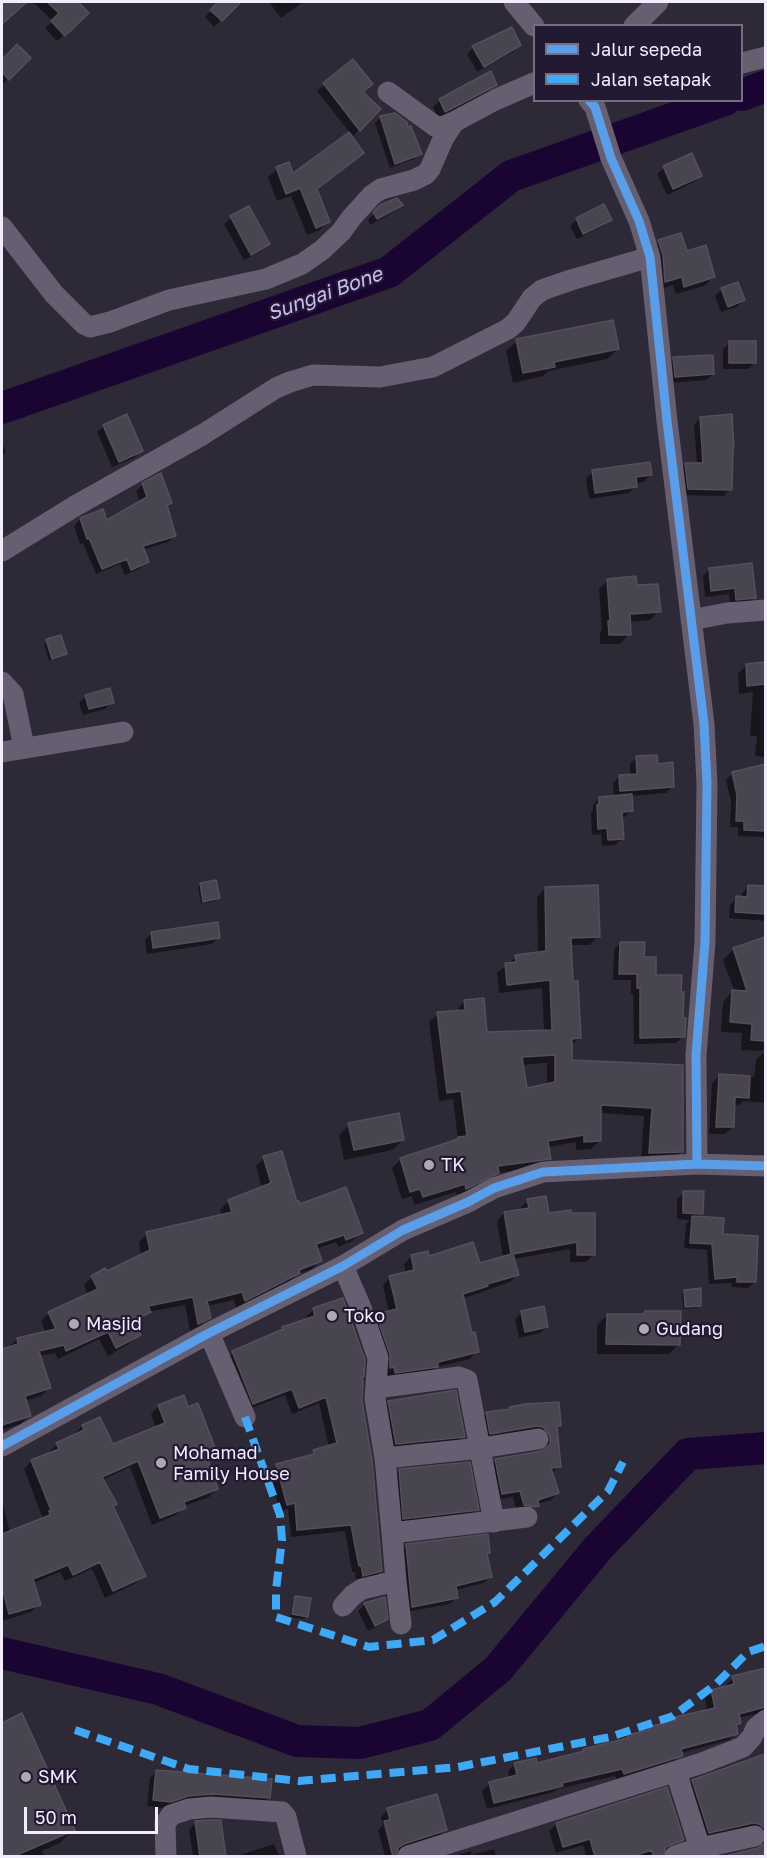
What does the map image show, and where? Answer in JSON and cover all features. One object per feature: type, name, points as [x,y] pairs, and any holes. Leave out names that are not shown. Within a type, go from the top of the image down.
[{"type":"street","points":[[514,2],[533,25]]},
{"type":"street","points":[[636,24],[658,2]]},
{"type":"street","points":[[743,62],[765,57]]},
{"type":"street","points":[[2,227],[54,294],[84,324],[96,326],[169,300],[266,279],[302,264],[322,250],[341,232],[372,195],[381,189],[414,180],[426,174],[444,139],[495,100],[533,83]]},
{"type":"street","points":[[388,92],[440,128],[444,139]]},
{"type":"street","points":[[592,104],[611,158],[639,221],[650,257],[667,421],[704,724],[708,784],[705,942],[696,1054],[697,1164]]},
{"type":"street","points":[[2,551],[75,506],[202,435],[276,388],[313,375],[380,376],[433,367],[508,329],[516,322],[532,298],[542,290],[650,257]]},
{"type":"street","points":[[691,620],[765,610]]},
{"type":"street","points":[[2,682],[13,694],[24,747]]},
{"type":"street","points":[[2,752],[123,732]]},
{"type":"street","points":[[2,1446],[209,1333],[343,1266],[403,1230],[468,1202],[494,1188],[543,1172],[697,1164],[765,1166]]},
{"type":"street","points":[[343,1266],[378,1358],[376,1412],[385,1458],[401,1624]]},
{"type":"street","points":[[209,1333],[245,1417]]},
{"type":"street","points":[[376,1388],[465,1378],[469,1384],[494,1521]]},
{"type":"street","points":[[385,1458],[481,1448],[538,1439]]},
{"type":"street","points":[[392,1533],[527,1517]]},
{"type":"street","points":[[343,1606],[362,1589],[396,1581]]},
{"type":"street","points":[[408,1857],[676,1772],[743,1747],[756,1728],[765,1720]]},
{"type":"street","points":[[676,1772],[700,1848]]},
{"type":"street","points":[[166,1857],[165,1824],[171,1815],[189,1809],[212,1807],[282,1812],[286,1817],[296,1857]]},
{"type":"street","points":[[675,1857],[700,1848],[755,1836]]},
{"type":"building","points":[[2,2],[27,2],[2,24]]},
{"type":"building","points":[[47,2],[78,2],[89,13],[65,36],[51,21],[59,13]]},
{"type":"building","points":[[218,2],[241,2],[222,21],[210,10]]},
{"type":"building","points":[[512,27],[521,45],[484,67],[472,46]]},
{"type":"building","points":[[17,44],[31,58],[9,80],[2,72],[2,60]]},
{"type":"building","points":[[353,59],[373,84],[363,92],[381,109],[360,131],[323,83]]},
{"type":"building","points":[[491,71],[497,85],[445,112],[439,99]]},
{"type":"building","points":[[395,113],[407,122],[408,127],[411,126],[422,154],[395,164],[380,116]]},
{"type":"building","points":[[349,132],[364,153],[317,189],[330,222],[316,228],[300,188],[286,194],[276,167],[289,162],[293,173]]},
{"type":"building","points":[[692,153],[702,176],[673,189],[663,166]]},
{"type":"building","points":[[397,198],[403,205],[377,219],[373,212],[380,205]]},
{"type":"building","points":[[604,204],[612,220],[583,234],[576,218]]},
{"type":"building","points":[[249,206],[270,244],[251,255],[230,216]]},
{"type":"building","points":[[681,233],[687,251],[706,245],[715,277],[684,287],[682,277],[665,282],[663,255],[658,240]]},
{"type":"building","points":[[738,282],[745,300],[728,307],[721,288]]},
{"type":"building","points":[[613,320],[619,349],[554,362],[555,367],[523,373],[516,339]]},
{"type":"building","points":[[729,341],[756,341],[756,363],[729,363]]},
{"type":"building","points":[[713,355],[714,374],[675,377],[673,357]]},
{"type":"building","points":[[127,414],[143,451],[119,462],[103,425]]},
{"type":"building","points":[[732,414],[734,448],[732,490],[688,489],[685,463],[703,463],[700,417]]},
{"type":"building","points":[[650,462],[652,475],[636,477],[637,487],[595,493],[592,470]]},
{"type":"building","points":[[161,473],[172,503],[167,505],[176,536],[143,546],[149,562],[131,570],[127,559],[102,569],[89,538],[87,539],[80,518],[103,509],[107,520],[147,497],[142,483]]},
{"type":"building","points":[[752,563],[756,598],[736,600],[735,588],[711,591],[709,568]]},
{"type":"building","points":[[636,576],[637,585],[658,584],[661,612],[630,614],[631,635],[609,635],[607,579]]},
{"type":"building","points":[[61,635],[67,654],[52,659],[46,639]]},
{"type":"building","points":[[765,662],[765,684],[747,686],[746,664]]},
{"type":"building","points":[[110,688],[114,703],[89,709],[85,695]]},
{"type":"building","points":[[657,755],[658,764],[673,762],[674,787],[620,791],[619,775],[637,774],[636,756]]},
{"type":"building","points":[[765,764],[765,831],[744,830],[744,821],[736,821],[737,795],[732,772]]},
{"type":"building","points":[[632,794],[633,811],[622,812],[624,839],[608,840],[607,828],[598,829],[599,797]]},
{"type":"building","points":[[216,880],[220,898],[203,902],[200,883]]},
{"type":"building","points":[[598,885],[600,937],[571,938],[573,981],[578,981],[581,1038],[572,1039],[572,1060],[683,1065],[683,1152],[649,1153],[652,1108],[601,1105],[601,1141],[584,1142],[584,1135],[548,1141],[551,1159],[498,1166],[499,1173],[466,1189],[465,1184],[423,1197],[420,1189],[410,1192],[400,1158],[458,1139],[458,1137],[467,1136],[461,1091],[447,1093],[437,1012],[465,1010],[464,1000],[484,998],[487,1032],[552,1030],[550,980],[507,985],[505,963],[516,962],[515,955],[546,951],[545,887]],"holes":[[[555,1055],[555,1082],[527,1088],[522,1057]]]},
{"type":"building","points":[[748,885],[765,886],[765,914],[735,912],[736,896],[747,897]]},
{"type":"building","points":[[218,922],[220,938],[153,948],[151,932]]},
{"type":"building","points":[[765,937],[765,1041],[751,1040],[752,1024],[730,1022],[732,990],[747,991],[733,948]]},
{"type":"building","points":[[620,942],[645,942],[644,957],[656,957],[656,975],[682,975],[683,1018],[686,1018],[685,1037],[640,1038],[640,988],[637,988],[637,974],[619,974]]},
{"type":"building","points":[[719,1074],[750,1076],[749,1098],[735,1097],[734,1127],[716,1127]]},
{"type":"building","points":[[399,1113],[404,1140],[354,1150],[348,1123]]},
{"type":"building","points":[[282,1151],[297,1202],[299,1201],[300,1204],[346,1187],[363,1233],[346,1240],[344,1235],[316,1244],[322,1261],[299,1270],[300,1273],[245,1301],[242,1292],[207,1301],[211,1318],[198,1324],[193,1297],[148,1306],[151,1312],[133,1321],[141,1335],[116,1348],[108,1332],[66,1351],[64,1345],[39,1351],[51,1388],[25,1396],[31,1416],[2,1425],[2,1349],[18,1344],[17,1338],[56,1329],[48,1312],[98,1289],[91,1276],[105,1268],[107,1271],[150,1250],[146,1232],[232,1212],[228,1200],[271,1183],[263,1156]]},
{"type":"building","points":[[683,1191],[704,1191],[703,1214],[683,1213]]},
{"type":"building","points":[[546,1196],[549,1213],[571,1210],[571,1213],[595,1213],[595,1255],[577,1255],[577,1242],[513,1254],[519,1275],[463,1294],[479,1352],[438,1362],[438,1367],[395,1373],[394,1367],[390,1368],[390,1354],[377,1317],[381,1315],[380,1313],[397,1309],[389,1276],[414,1270],[411,1255],[428,1251],[429,1256],[473,1242],[480,1263],[511,1254],[504,1212],[529,1208],[527,1199]]},
{"type":"building","points":[[692,1216],[724,1218],[723,1234],[758,1236],[756,1282],[737,1282],[737,1277],[715,1279],[712,1244],[690,1243]]},
{"type":"building","points":[[701,1288],[701,1306],[685,1307],[684,1290]]},
{"type":"building","points":[[343,1298],[365,1360],[362,1401],[372,1460],[382,1571],[363,1576],[351,1525],[297,1530],[295,1503],[287,1505],[276,1464],[314,1454],[313,1450],[337,1443],[326,1397],[299,1408],[292,1389],[253,1404],[232,1351],[283,1329],[282,1327],[315,1316],[313,1308]]},
{"type":"building","points":[[544,1306],[548,1327],[525,1332],[521,1311]]},
{"type":"building","name":"Gudang","points":[[645,1311],[681,1311],[680,1345],[606,1344],[607,1314],[644,1314]]},
{"type":"building","points":[[456,1390],[465,1437],[396,1444],[388,1401]]},
{"type":"building","points":[[184,1395],[188,1407],[198,1403],[217,1453],[207,1457],[218,1489],[184,1502],[186,1508],[160,1518],[138,1461],[102,1477],[117,1504],[113,1506],[146,1576],[113,1591],[100,1562],[73,1575],[68,1565],[33,1579],[41,1605],[9,1614],[2,1587],[2,1534],[50,1515],[51,1510],[31,1460],[59,1449],[56,1443],[84,1430],[82,1425],[100,1417],[113,1444],[165,1423],[158,1405]]},
{"type":"building","points":[[559,1402],[561,1426],[557,1426],[561,1467],[551,1468],[559,1493],[538,1500],[539,1506],[524,1505],[520,1491],[502,1494],[495,1459],[541,1451],[550,1444],[550,1436],[543,1427],[537,1426],[490,1434],[486,1412],[510,1409],[509,1407],[525,1404]]},
{"type":"building","points":[[470,1462],[479,1510],[403,1519],[399,1469]]},
{"type":"building","points":[[488,1534],[490,1553],[487,1554],[492,1577],[456,1586],[458,1598],[412,1607],[406,1544]]},
{"type":"building","points":[[295,1596],[311,1598],[308,1617],[292,1614]]},
{"type":"building","points":[[385,1597],[388,1619],[375,1626],[364,1603]]},
{"type":"building","points":[[765,1668],[765,1707],[739,1714],[741,1723],[736,1725],[738,1734],[681,1749],[683,1756],[624,1774],[622,1769],[562,1783],[563,1786],[494,1803],[489,1782],[517,1775],[514,1763],[536,1758],[537,1763],[584,1751],[583,1749],[628,1738],[627,1735],[649,1730],[648,1727],[676,1720],[675,1717],[715,1708],[711,1690],[734,1684],[732,1676]]},
{"type":"building","name":"SMK","points":[[22,1713],[75,1830],[12,1857],[2,1857],[2,1723]]},
{"type":"building","points":[[765,1754],[765,1829],[753,1823],[709,1833],[692,1780]]},
{"type":"building","points":[[156,1770],[272,1779],[270,1798],[212,1794],[188,1796],[171,1802],[153,1800]]},
{"type":"building","points":[[667,1787],[684,1840],[666,1847],[663,1857],[653,1857],[652,1850],[630,1857],[595,1857],[590,1839],[563,1847],[556,1823]]},
{"type":"building","points":[[437,1794],[447,1830],[404,1844],[398,1848],[396,1857],[393,1857],[384,1821],[390,1820],[387,1808]]},
{"type":"building","points":[[221,1820],[226,1857],[200,1857],[195,1821]]},
{"type":"building","points":[[765,1843],[765,1857],[721,1857],[758,1848]]},
{"type":"waterway","name":"Sungai Bone","points":[[743,95],[766,86]]},
{"type":"waterway","name":"Sungai Bone","points":[[2,408],[389,272],[511,176],[719,102]]},
{"type":"waterway","points":[[2,1653],[158,1689],[297,1741],[360,1743],[430,1725],[498,1669],[598,1548],[688,1454],[766,1448]]},
{"type":"marked path","points":[[245,1417],[280,1515],[282,1540],[276,1590],[276,1617],[369,1647],[433,1640],[495,1602],[608,1491],[623,1462]]},
{"type":"marked path","points":[[75,1730],[189,1769],[299,1781],[458,1767],[610,1737],[673,1716],[715,1685],[748,1652],[766,1646]]},
{"type":"cycle path","points":[[591,102],[595,107],[611,158],[639,221],[650,257],[667,421],[704,724],[707,784],[705,942],[696,1055],[697,1164]]},
{"type":"cycle path","points":[[2,1446],[209,1333],[343,1266],[403,1230],[468,1202],[494,1188],[543,1172],[697,1164],[766,1166]]},
{"type":"place","name":"TK","points":[[429,1165]]},
{"type":"place","name":"Toko","points":[[332,1316]]},
{"type":"place","name":"Masjid","points":[[74,1324]]},
{"type":"place","name":"Gudang","points":[[644,1329]]},
{"type":"place","name":"Mohamad Family House","points":[[161,1463]]},
{"type":"place","name":"SMK","points":[[26,1777]]}]
